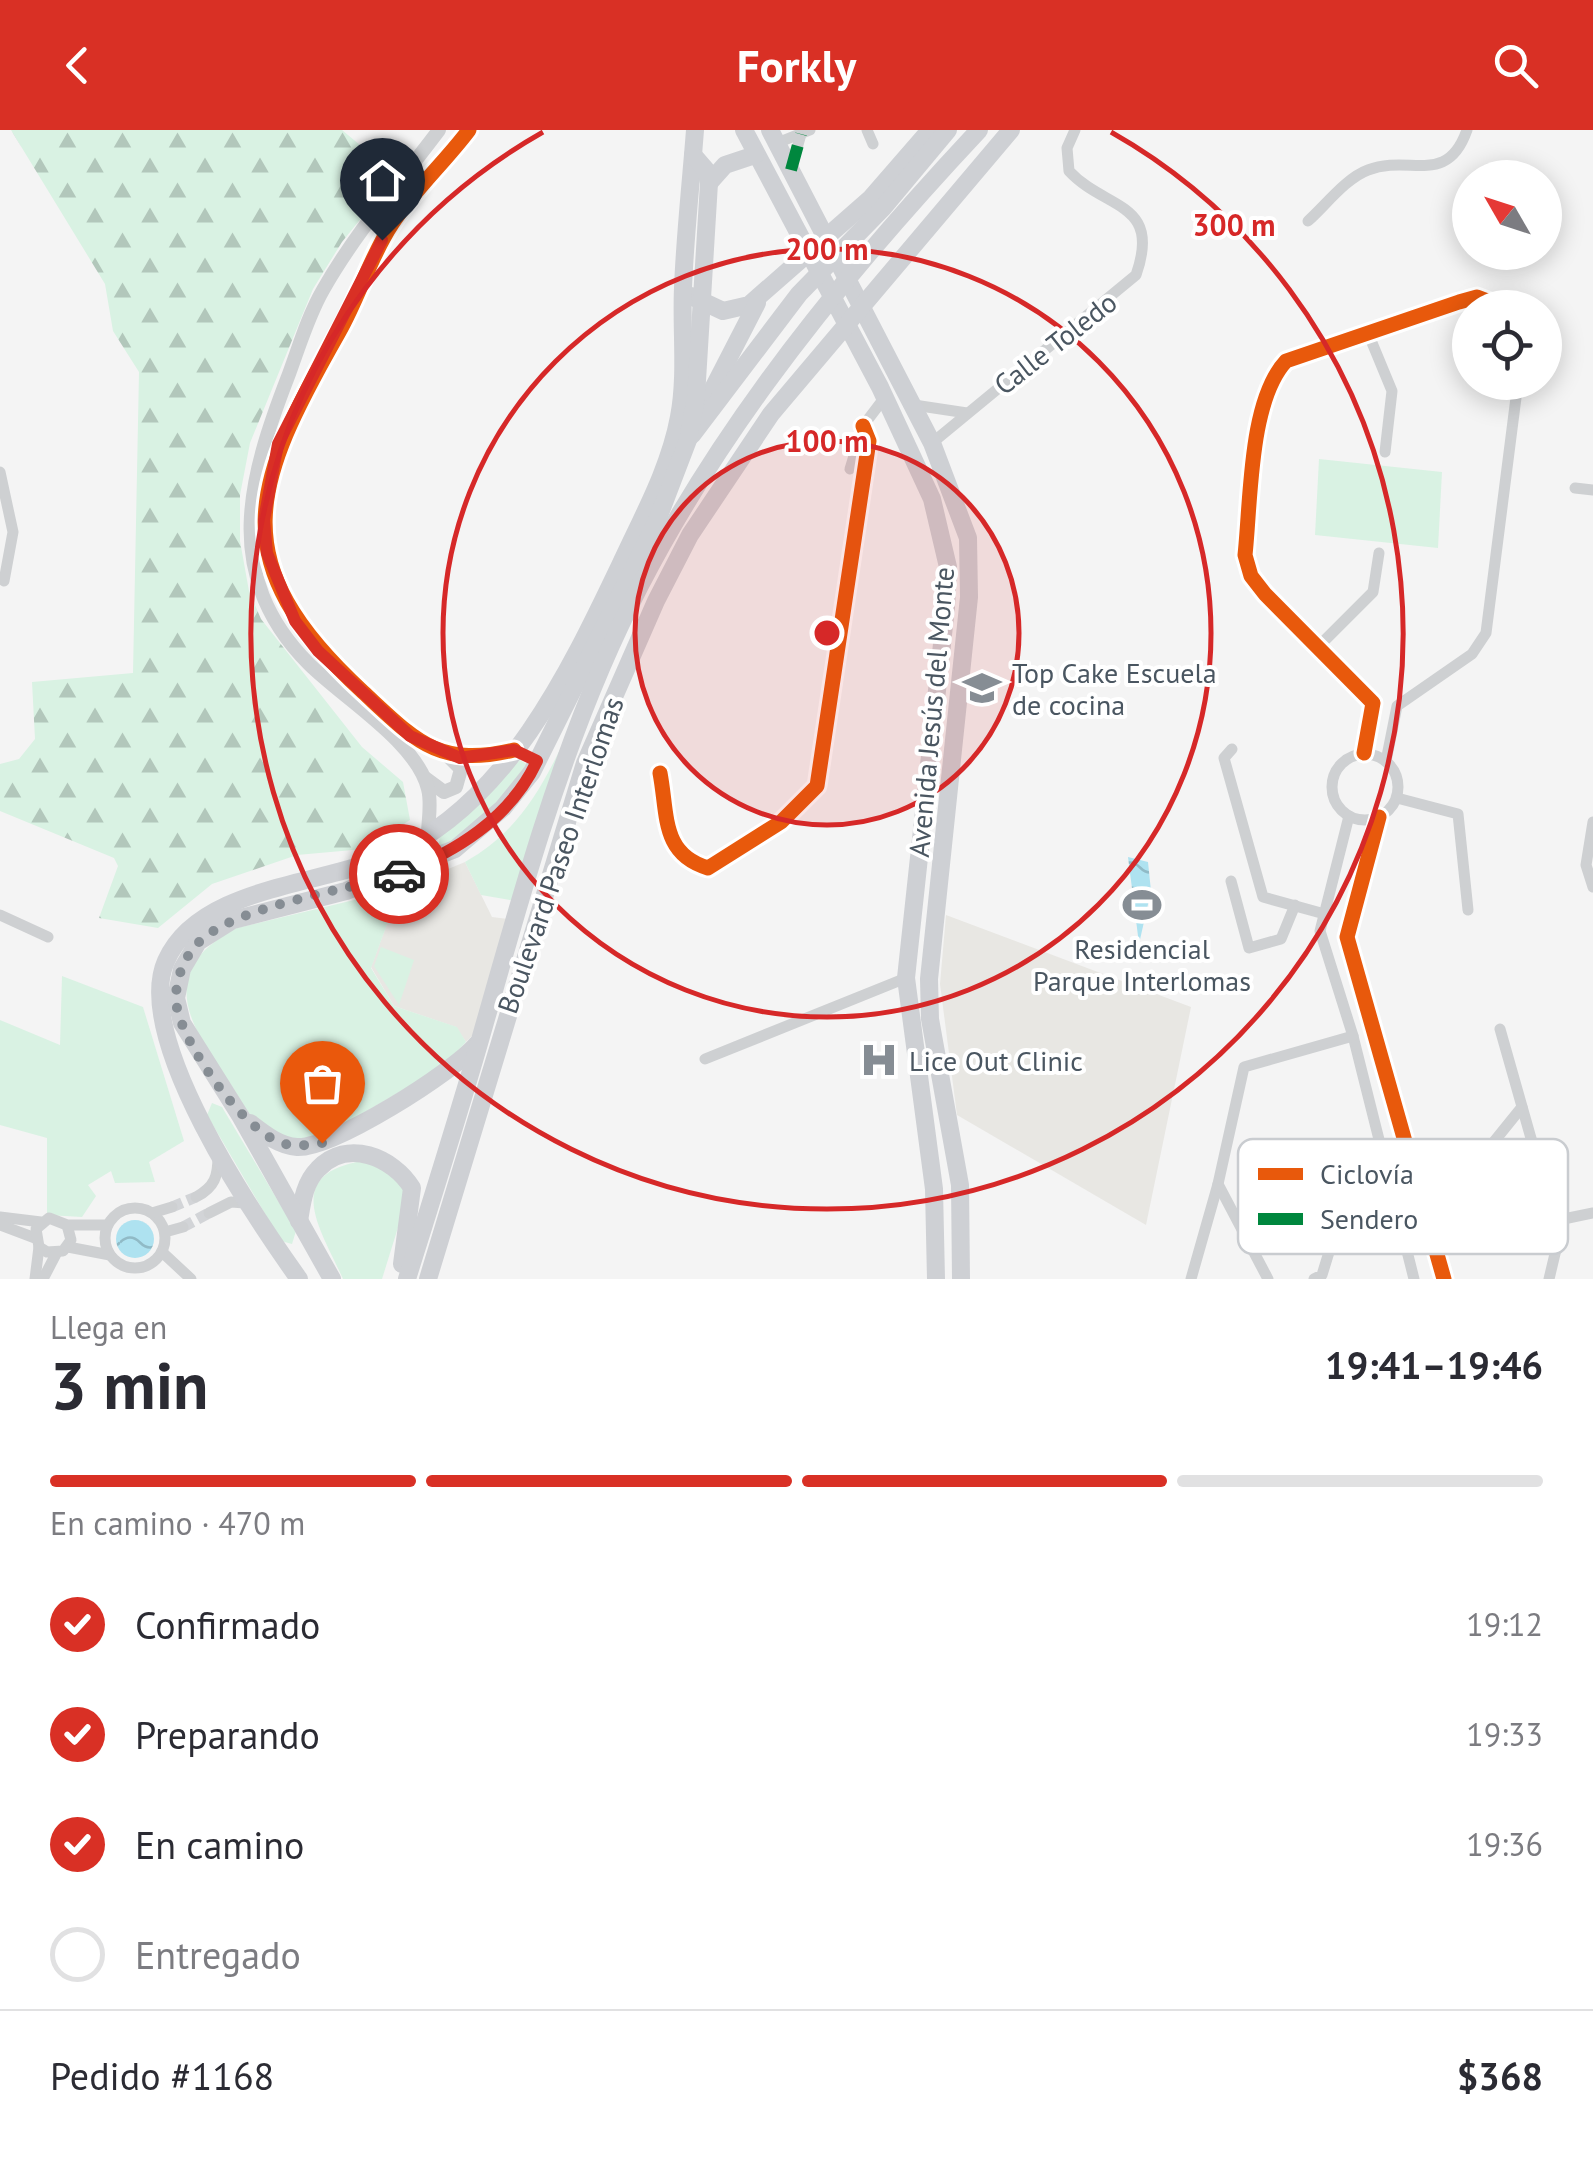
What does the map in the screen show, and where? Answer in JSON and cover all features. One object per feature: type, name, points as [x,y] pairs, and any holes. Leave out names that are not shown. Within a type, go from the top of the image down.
[{"type":"main road","points":[[666,464],[682,396],[683,292],[695,130]]},
{"type":"main road","name":"Avenida Jesús del Monte","points":[[744,130],[882,392],[942,529],[948,567],[906,978],[937,1226],[936,1279]]},
{"type":"main road","points":[[709,184],[725,164],[755,155],[755,130]]},
{"type":"main road","points":[[683,292],[732,311],[766,291],[871,198],[930,130]]},
{"type":"main road","points":[[299,1279],[245,1203],[194,1103],[164,1028],[158,997],[165,963],[184,932],[223,906],[376,861],[428,834],[514,750],[579,651],[666,464],[725,384],[800,294],[882,208],[948,130]]},
{"type":"main road","name":"Boulevard Paseo Interlomas","points":[[407,1279],[574,734],[603,664],[670,528],[790,353],[979,130]]},
{"type":"main road","name":"Boulevard Paseo Interlomas","points":[[428,1279],[586,763],[664,584],[690,535],[772,414],[1011,130]]},
{"type":"main road","name":"Avenida Jesús del Monte","points":[[774,137],[900,376],[932,444],[968,538],[969,597],[929,980],[930,1019],[960,1185],[961,1279]]},
{"type":"main road","points":[[332,1279],[242,1116],[177,1010],[177,984],[198,942],[233,920],[346,891],[439,858],[469,840],[494,817],[537,761],[574,696],[657,521],[691,430],[709,184],[706,170],[694,156]]},
{"type":"main road","points":[[725,384],[738,333],[766,291]]},
{"type":"main road","points":[[696,366],[725,384]]},
{"type":"main road","points":[[939,668],[962,668]]},
{"type":"main road","points":[[514,750],[537,761]]},
{"type":"main road","points":[[428,834],[439,858]]},
{"type":"main road","points":[[242,1116],[278,1142],[298,1147],[322,1143],[423,1088],[456,1066],[480,1040]]},
{"type":"main road","points":[[194,1103],[206,1088],[223,1090]]},
{"type":"main road","points":[[300,1221],[309,1182],[330,1160],[359,1152],[390,1164],[404,1176],[413,1196],[400,1279]]},
{"type":"main road","points":[[937,1226],[960,1226]]},
{"type":"main road","points":[[283,1256],[311,1242]]},
{"type":"street","points":[[428,834],[430,792],[424,777],[402,747],[307,662],[265,596],[253,557],[251,490],[257,461],[312,315],[348,250],[439,130]]},
{"type":"street","points":[[424,777],[444,792],[460,782],[461,769],[410,736],[318,651],[295,621],[267,553],[264,520],[278,444],[341,329],[393,222],[469,130]]},
{"type":"street","points":[[866,130],[873,144]]},
{"type":"street","name":"Calle Toledo","points":[[932,444],[1136,275],[1143,256],[1142,228],[1125,206],[1069,171],[1067,148],[1075,130]]},
{"type":"street","points":[[1308,221],[1367,170],[1446,163],[1457,154],[1467,130]]},
{"type":"street","points":[[774,137],[806,132],[794,176]]},
{"type":"street","points":[[1364,753],[1373,703],[1251,576],[1245,555],[1263,404],[1270,378],[1286,361],[1452,305]]},
{"type":"street","points":[[312,315],[324,328],[341,329]]},
{"type":"street","points":[[1368,333],[1392,392],[1385,452]]},
{"type":"street","points":[[850,470],[863,426],[882,392]]},
{"type":"street","points":[[1386,761],[1397,706],[1472,654],[1486,633],[1516,400]]},
{"type":"street","name":"Calle Toledo","points":[[914,405],[940,412],[967,412]]},
{"type":"street","points":[[660,772],[674,846],[685,862],[708,868],[781,822],[816,786],[859,527],[870,441],[863,426]]},
{"type":"street","points":[[0,472],[14,532],[4,581]]},
{"type":"street","points":[[1575,488],[1593,490]]},
{"type":"street","points":[[1319,646],[1373,592],[1379,552]]},
{"type":"street","points":[[1232,748],[1224,758],[1263,897],[1322,913]]},
{"type":"street","points":[[441,753],[469,758],[514,750]]},
{"type":"street","points":[[1379,817],[1364,820],[1349,816],[1337,804],[1332,788],[1336,771],[1348,758],[1364,753],[1386,761],[1395,771],[1396,798],[1379,817],[1348,937],[1405,1139]]},
{"type":"street","points":[[1396,798],[1458,814],[1468,910]]},
{"type":"street","points":[[1349,816],[1320,931],[1353,1036],[1379,1139]]},
{"type":"street","points":[[1593,822],[1586,865],[1593,887]]},
{"type":"street","points":[[1230,881],[1249,948],[1282,939],[1295,906]]},
{"type":"street","points":[[0,915],[48,937]]},
{"type":"street","points":[[705,1059],[906,978]]},
{"type":"street","points":[[1500,1029],[1531,1139]]},
{"type":"street","points":[[1191,1279],[1218,1184],[1244,1067],[1353,1036]]},
{"type":"street","points":[[1496,1139],[1522,1108]]},
{"type":"street","points":[[196,1196],[211,1188],[218,1176],[218,1155]]},
{"type":"street","points":[[1218,1184],[1238,1222]]},
{"type":"street","points":[[208,1213],[231,1202],[245,1203]]},
{"type":"street","points":[[152,1212],[164,1232],[162,1252],[141,1268],[124,1266],[110,1255],[105,1241],[107,1226],[116,1214],[130,1208],[152,1212],[172,1207]]},
{"type":"street","points":[[1568,1218],[1593,1213]]},
{"type":"street","points":[[0,1216],[107,1226]]},
{"type":"street","points":[[35,1279],[41,1222]]},
{"type":"street","points":[[0,1224],[37,1243],[110,1255]]},
{"type":"street","points":[[43,1279],[62,1250],[66,1225]]},
{"type":"street","points":[[164,1232],[183,1227]]},
{"type":"street","points":[[162,1252],[192,1277]]},
{"type":"street","points":[[1255,1254],[1268,1279]]},
{"type":"street","points":[[1314,1279],[1322,1274],[1328,1254]]},
{"type":"street","points":[[1408,1254],[1414,1279]]},
{"type":"street","points":[[1437,1254],[1444,1279]]},
{"type":"street","points":[[1549,1279],[1554,1254]]},
{"type":"shaded area","points":[[465,862],[492,917],[517,920],[474,1034],[466,1042],[456,1027],[394,1006],[371,967],[400,889]]},
{"type":"shaded area","points":[[946,915],[1191,1007],[1146,1225],[957,1115],[940,984]]},
{"type":"green space","points":[[11,130],[342,130],[396,175],[342,242],[313,289],[250,443],[240,495],[240,541],[249,591],[261,619],[362,747],[403,782],[410,820],[364,849],[297,855],[212,884],[158,928],[99,918],[118,866],[114,858],[0,811],[0,764],[19,759],[35,739],[32,682],[133,673],[139,372],[113,331],[105,284]]},
{"type":"green space","points":[[1319,459],[1442,472],[1438,548],[1315,535]]},
{"type":"green space","points":[[569,730],[515,901],[481,895],[465,862],[515,822],[550,770]]},
{"type":"green space","points":[[520,760],[528,765],[501,811],[438,850],[440,834]]},
{"type":"green space","points":[[400,889],[371,968],[394,1006],[457,1027],[466,1042],[442,1067],[319,1139],[292,1140],[273,1134],[250,1115],[201,1039],[187,999],[188,980],[195,962],[211,944],[237,928]]},
{"type":"green space","points":[[381,947],[414,960],[399,1005],[374,966]]},
{"type":"green space","points":[[62,976],[143,1007],[184,1141],[149,1162],[155,1182],[115,1183],[111,1171],[88,1185],[96,1196],[82,1217],[47,1215],[47,1138],[0,1125],[0,1020],[60,1045]]},
{"type":"green space","points":[[212,1103],[222,1107],[296,1231],[292,1244],[281,1241],[207,1115]]},
{"type":"green space","points":[[362,1161],[380,1165],[404,1188],[405,1205],[382,1279],[343,1279],[314,1206],[315,1191],[322,1178],[337,1168]]},
{"type":"water","name":"Residencial Parque Interlomas","points":[[1128,857],[1148,862],[1151,891],[1139,944]]},
{"type":"water","points":[[135,1220],[148,1226],[154,1239],[148,1252],[135,1258],[122,1252],[116,1239],[122,1226]]},
{"type":"tunnel","points":[[172,1207],[196,1197]]},
{"type":"tunnel","points":[[183,1227],[209,1213]]},
{"type":"marked path","points":[[791,170],[801,134]]},
{"type":"cycle path","points":[[469,130],[401,212],[377,250],[286,434],[271,479],[265,520],[270,561],[287,602],[318,645],[363,692],[414,737],[430,746],[466,755],[514,750]]},
{"type":"cycle path","points":[[1364,753],[1373,703],[1251,576],[1245,555],[1258,425],[1274,379],[1286,361],[1452,304]]},
{"type":"cycle path","points":[[660,773],[674,843],[693,862],[708,868],[781,822],[817,786],[869,441],[863,426]]},
{"type":"cycle path","points":[[1379,817],[1347,937],[1404,1139]]},
{"type":"cycle path","points":[[1437,1254],[1444,1279]]},
{"type":"way so far","points":[[322,1143],[298,1147],[278,1142],[242,1116],[182,1023],[177,1010],[177,984],[188,955],[198,942],[233,920],[399,874]]},
{"type":"place","name":"Top Cake Escuela de cocina","points":[[982,688]]},
{"type":"place","name":"Residencial Parque Interlomas","points":[[1142,905]]},
{"type":"place","name":"Lice Out Clinic","points":[[879,1060]]},
{"type":"route","points":[[382,240],[341,329],[278,444],[264,520],[267,553],[295,621],[318,651],[410,736],[424,746],[460,758],[514,750],[537,761],[518,792],[469,840],[439,858],[399,874]]}]
